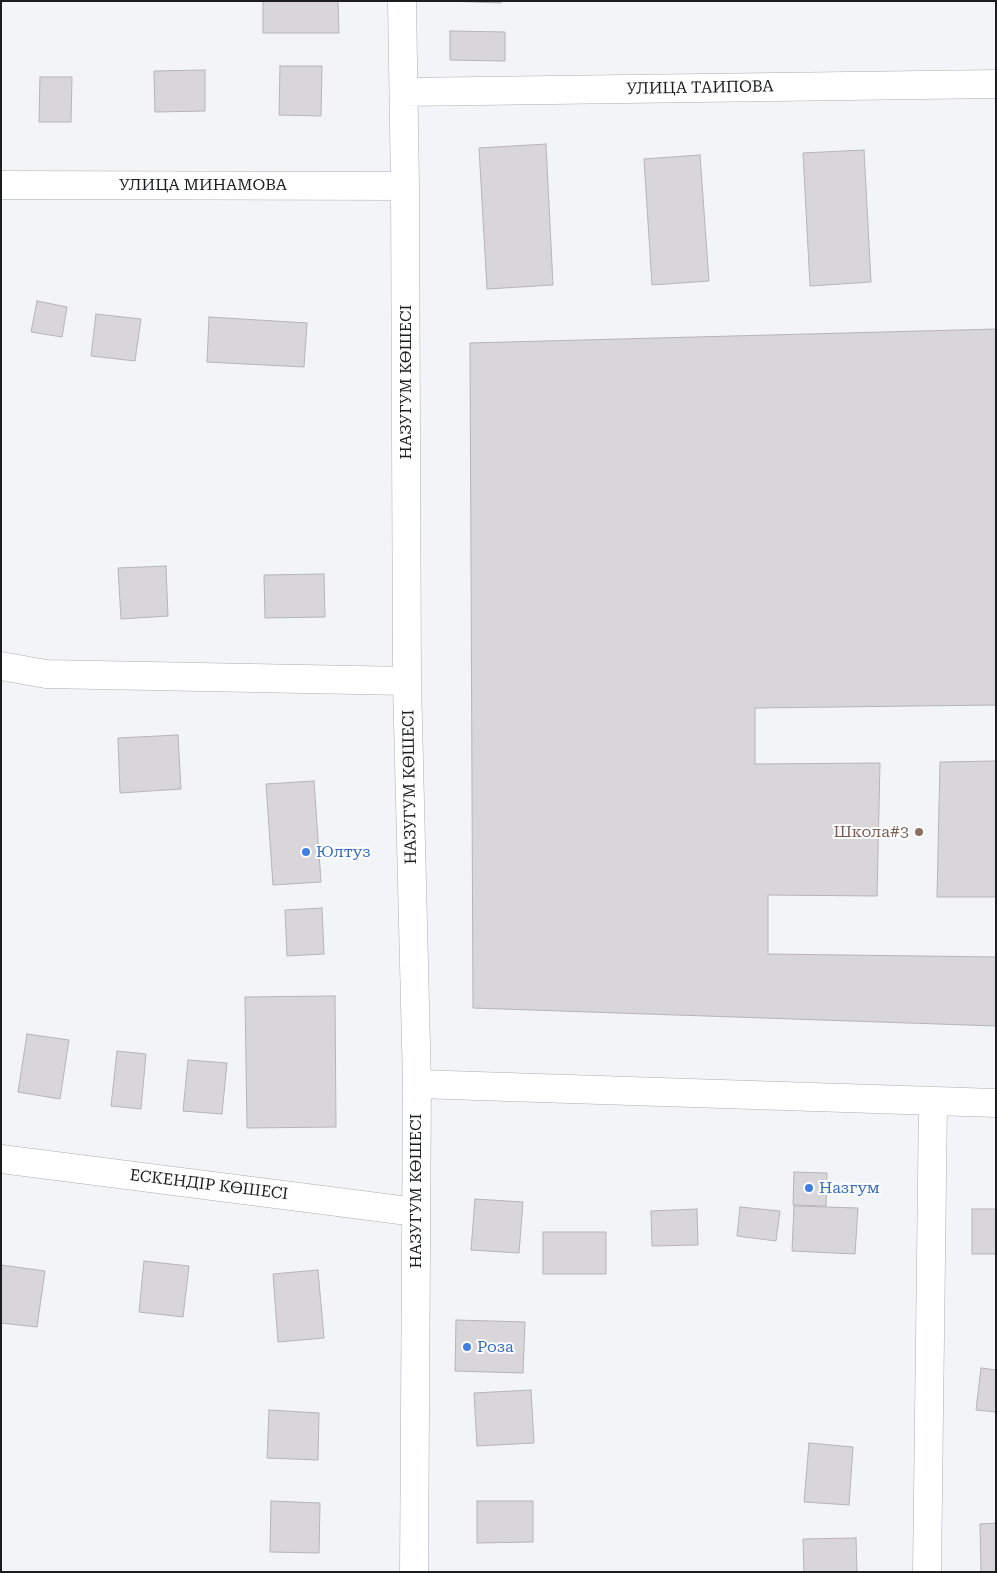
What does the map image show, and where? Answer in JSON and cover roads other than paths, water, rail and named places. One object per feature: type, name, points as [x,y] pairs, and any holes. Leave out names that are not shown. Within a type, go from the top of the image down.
[{"type":"street","name":"НАЗУГУМ КӨШЕСІ","points":[[402,1],[405,186],[407,681],[417,1084],[414,1572]]},
{"type":"street","name":"УЛИЦА ТАИПОВА","points":[[404,92],[996,84]]},
{"type":"street","name":"УЛИЦА МИНАМОВА","points":[[1,185],[405,186]]},
{"type":"street","points":[[1,666],[46,674],[407,681]]},
{"type":"street","points":[[417,1084],[996,1103]]},
{"type":"street","points":[[927,1572],[933,1101]]},
{"type":"street","name":"ЕСКЕНДІР КӨШЕСІ","points":[[1,1159],[416,1212]]},
{"type":"place","name":"Школа#3","points":[[919,832]]},
{"type":"place","name":"Юлтуз","points":[[306,852]]},
{"type":"place","name":"Назгум","points":[[809,1188]]},
{"type":"place","name":"Роза","points":[[467,1347]]}]
